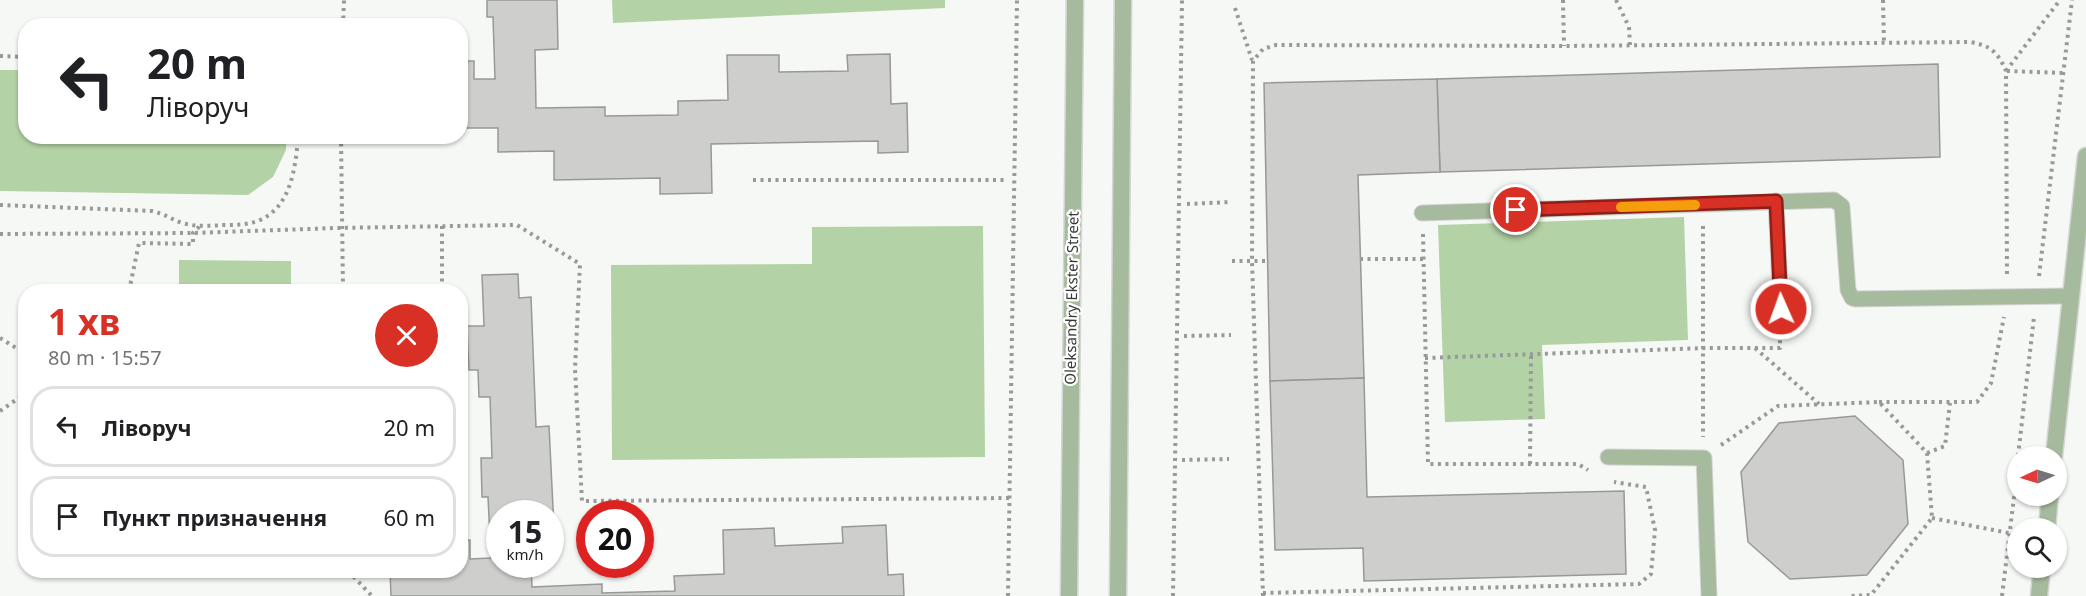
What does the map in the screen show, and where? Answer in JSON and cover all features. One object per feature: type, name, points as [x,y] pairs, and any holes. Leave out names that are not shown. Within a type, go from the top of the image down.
[{"type":"street","name":"Oleksandry Ekster Street","points":[[1069,596],[1075,0]]},
{"type":"street","points":[[1118,596],[1123,0]]},
{"type":"street","points":[[2055,446],[2086,162]]},
{"type":"street","points":[[2039,596],[2041,578]]},
{"type":"lane","points":[[1422,213],[1834,200],[1842,206],[1848,290],[1852,298],[2071,296]]},
{"type":"lane","points":[[1776,201],[1781,309]]},
{"type":"lane","points":[[1608,457],[1704,458],[1709,596]]},
{"type":"path","points":[[343,18],[344,0]]},
{"type":"path","points":[[1008,596],[1017,0]]},
{"type":"path","points":[[1173,596],[1182,0]]},
{"type":"path","points":[[1563,0],[1564,46]]},
{"type":"path","points":[[1616,0],[1629,27],[1630,46]]},
{"type":"path","points":[[1883,0],[1884,43]]},
{"type":"path","points":[[2006,71],[2060,0]]},
{"type":"path","points":[[2019,446],[2072,0]]},
{"type":"path","points":[[1235,8],[1253,61],[1252,261],[1263,595],[1639,584],[1651,574],[1655,530],[1646,487],[1609,481]]},
{"type":"path","points":[[1253,61],[1263,49],[1276,45],[1630,46],[1970,42],[1986,45],[1999,56],[2006,71],[2007,297],[2000,345],[1991,383],[1977,402],[1879,402],[1778,406],[1704,458]]},
{"type":"path","points":[[0,56],[18,57]]},
{"type":"path","points":[[2006,71],[2063,73]]},
{"type":"path","points":[[0,205],[152,211],[166,214],[182,223],[200,226],[247,225],[262,220],[277,206],[288,190],[297,158],[298,144]]},
{"type":"path","points":[[341,144],[343,284]]},
{"type":"path","points":[[753,180],[1007,180]]},
{"type":"path","points":[[1187,204],[1232,202]]},
{"type":"path","points":[[1703,204],[1704,458]]},
{"type":"path","points":[[0,234],[193,233],[517,225],[580,264],[575,369],[582,501],[1009,498]]},
{"type":"path","points":[[130,284],[139,243],[193,244],[193,233],[200,226]]},
{"type":"path","points":[[442,226],[442,284]]},
{"type":"path","points":[[1360,259],[1423,259],[1428,464],[1578,464],[1588,470]]},
{"type":"path","points":[[1232,261],[1268,261]]},
{"type":"path","points":[[1425,358],[1703,348],[1780,348],[1781,309]]},
{"type":"path","points":[[1184,336],[1231,335]]},
{"type":"path","points":[[0,338],[18,349]]},
{"type":"path","points":[[1755,348],[1819,404]]},
{"type":"path","points":[[1530,356],[1530,464]]},
{"type":"path","points":[[0,411],[18,399]]},
{"type":"path","points":[[1851,596],[1871,595],[1932,518],[1927,453],[1879,402]]},
{"type":"path","points":[[1927,453],[1945,446],[1950,403]]},
{"type":"path","points":[[1182,460],[1229,459]]},
{"type":"path","points":[[1932,518],[2007,533]]},
{"type":"path","points":[[2002,596],[2007,551]]},
{"type":"path","points":[[355,578],[372,596]]},
{"type":"green space","points":[[612,0],[945,0],[945,8],[613,23]]},
{"type":"green space","points":[[0,70],[18,70],[18,144],[286,144],[286,150],[273,177],[248,195],[0,191]]},
{"type":"green space","points":[[1684,217],[1688,340],[1542,345],[1545,419],[1445,422],[1438,225]]},
{"type":"green space","points":[[983,226],[985,457],[612,460],[611,265],[812,264],[812,227]]},
{"type":"green space","points":[[179,260],[291,261],[291,284],[179,284]]},
{"type":"building","points":[[487,0],[557,0],[558,49],[535,50],[536,108],[605,107],[605,116],[678,115],[678,101],[728,100],[727,55],[779,55],[779,72],[848,71],[847,55],[890,54],[891,104],[907,103],[908,152],[878,153],[878,141],[711,144],[712,193],[660,194],[660,178],[554,180],[554,151],[498,152],[498,128],[468,128],[468,61],[474,61],[474,79],[495,79],[493,17],[487,17]]},
{"type":"building","points":[[1938,64],[1940,157],[1440,172],[1437,79]]},
{"type":"building","points":[[1437,79],[1440,172],[1358,175],[1364,378],[1270,381],[1264,83]]},
{"type":"building","points":[[518,274],[519,298],[531,297],[536,427],[549,426],[553,500],[488,500],[488,497],[482,497],[481,458],[492,458],[490,397],[479,397],[478,370],[469,370],[468,326],[484,326],[482,275]]},
{"type":"building","points":[[1364,378],[1367,497],[1624,491],[1626,574],[1364,581],[1363,548],[1275,550],[1270,381]]},
{"type":"building","points":[[1855,416],[1903,460],[1908,524],[1867,575],[1790,579],[1748,542],[1741,472],[1779,423]]},
{"type":"building","points":[[886,525],[888,575],[903,574],[904,596],[391,596],[390,578],[468,578],[468,540],[470,540],[470,559],[486,558],[486,578],[532,578],[532,587],[602,584],[602,593],[675,591],[674,576],[724,574],[723,530],[774,528],[775,546],[843,543],[842,527]]},
{"type":"slow traffic","points":[[1621,207],[1695,205]]},
{"type":"route","points":[[1516,210],[1776,201],[1781,309]]}]
